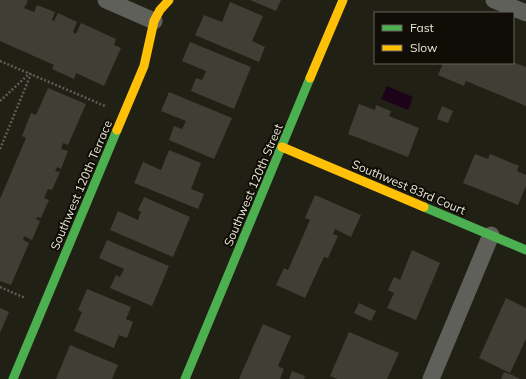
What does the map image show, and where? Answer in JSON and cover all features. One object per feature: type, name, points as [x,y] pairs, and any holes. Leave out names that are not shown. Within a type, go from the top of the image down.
[{"type":"street","points":[[106,0],[154,21]]},
{"type":"street","name":"Southwest 120th Terrace","points":[[13,379],[144,66],[154,21],[160,10],[169,0]]},
{"type":"street","name":"Southwest 120th Street","points":[[186,379],[343,0]]},
{"type":"street","points":[[494,0],[526,13]]},
{"type":"street","name":"Southwest 83rd Court","points":[[282,146],[526,250]]},
{"type":"street","points":[[431,379],[491,235]]},
{"type":"path","points":[[0,61],[108,107]]},
{"type":"path","points":[[0,101],[30,74]]},
{"type":"path","points":[[0,149],[30,74]]},
{"type":"path","points":[[0,287],[28,299]]},
{"type":"shaded area","points":[[387,86],[413,97],[408,110],[381,99]]},
{"type":"building","points":[[0,0],[26,0],[28,1],[24,8],[34,12],[37,5],[55,12],[52,20],[54,21],[58,13],[77,22],[73,32],[76,34],[81,23],[116,39],[114,45],[121,48],[104,86],[76,73],[74,79],[52,69],[54,65],[0,41]]},
{"type":"building","points":[[250,0],[281,0],[276,11]]},
{"type":"building","points":[[230,2],[263,16],[252,41],[265,47],[259,62],[195,35],[204,15],[222,22]]},
{"type":"building","points":[[190,42],[251,67],[234,109],[191,91],[196,78],[202,80],[206,71],[182,61]]},
{"type":"building","points":[[514,62],[526,67],[526,106],[466,81],[464,86],[438,75],[443,64],[514,64]]},
{"type":"building","points":[[48,88],[86,104],[68,145],[63,143],[61,149],[68,151],[61,169],[57,167],[55,171],[60,172],[52,190],[48,189],[44,198],[49,200],[41,218],[37,217],[36,219],[40,221],[32,240],[24,236],[23,240],[29,243],[11,285],[0,281],[0,199],[26,138],[22,136],[31,113],[36,115]]},
{"type":"building","points":[[169,92],[232,118],[214,159],[169,140],[174,126],[182,129],[186,121],[161,111]]},
{"type":"building","points":[[359,104],[375,110],[376,105],[391,111],[389,116],[419,128],[408,157],[348,134]]},
{"type":"building","points":[[442,106],[453,111],[448,123],[437,119]]},
{"type":"building","points":[[169,150],[201,163],[191,189],[204,194],[198,209],[134,183],[143,162],[161,170]]},
{"type":"building","points":[[475,154],[488,159],[490,154],[519,166],[517,171],[526,175],[526,186],[518,205],[463,183]]},
{"type":"building","points":[[315,195],[361,215],[351,237],[335,229],[333,234],[338,236],[328,258],[324,257],[305,298],[276,285],[284,268],[288,270],[310,220],[305,218]]},
{"type":"building","points":[[144,197],[190,217],[173,257],[110,230],[118,211],[138,220],[141,212],[138,210]]},
{"type":"building","points":[[107,240],[169,266],[152,306],[110,288],[116,275],[120,277],[124,269],[99,258]]},
{"type":"building","points":[[412,250],[440,263],[416,320],[387,308],[394,293],[388,290],[394,277],[400,280]]},
{"type":"building","points":[[87,289],[131,307],[126,319],[133,322],[127,338],[119,335],[114,348],[74,331],[82,312],[78,310]]},
{"type":"building","points":[[506,298],[526,308],[526,339],[510,373],[479,358]]},
{"type":"building","points":[[359,303],[376,311],[371,321],[354,313]]},
{"type":"building","points":[[0,308],[9,312],[0,333]]},
{"type":"building","points":[[263,324],[291,336],[278,366],[284,369],[280,379],[239,379]]},
{"type":"building","points":[[349,332],[399,353],[387,379],[337,379],[330,376]]},
{"type":"building","points":[[70,345],[118,365],[112,379],[56,379]]},
{"type":"building","points":[[292,371],[305,376],[304,379],[289,379]]},
{"type":"building","points":[[504,372],[512,375],[520,379],[501,379]]},
{"type":"traffic: fast","points":[[185,379],[310,78]]},
{"type":"traffic: fast","points":[[13,379],[117,130]]},
{"type":"traffic: fast","points":[[424,207],[526,250]]},
{"type":"traffic: slow","points":[[117,130],[144,66],[154,21],[160,10],[169,0]]},
{"type":"traffic: slow","points":[[310,78],[343,0]]},
{"type":"traffic: slow","points":[[282,147],[424,207]]}]
